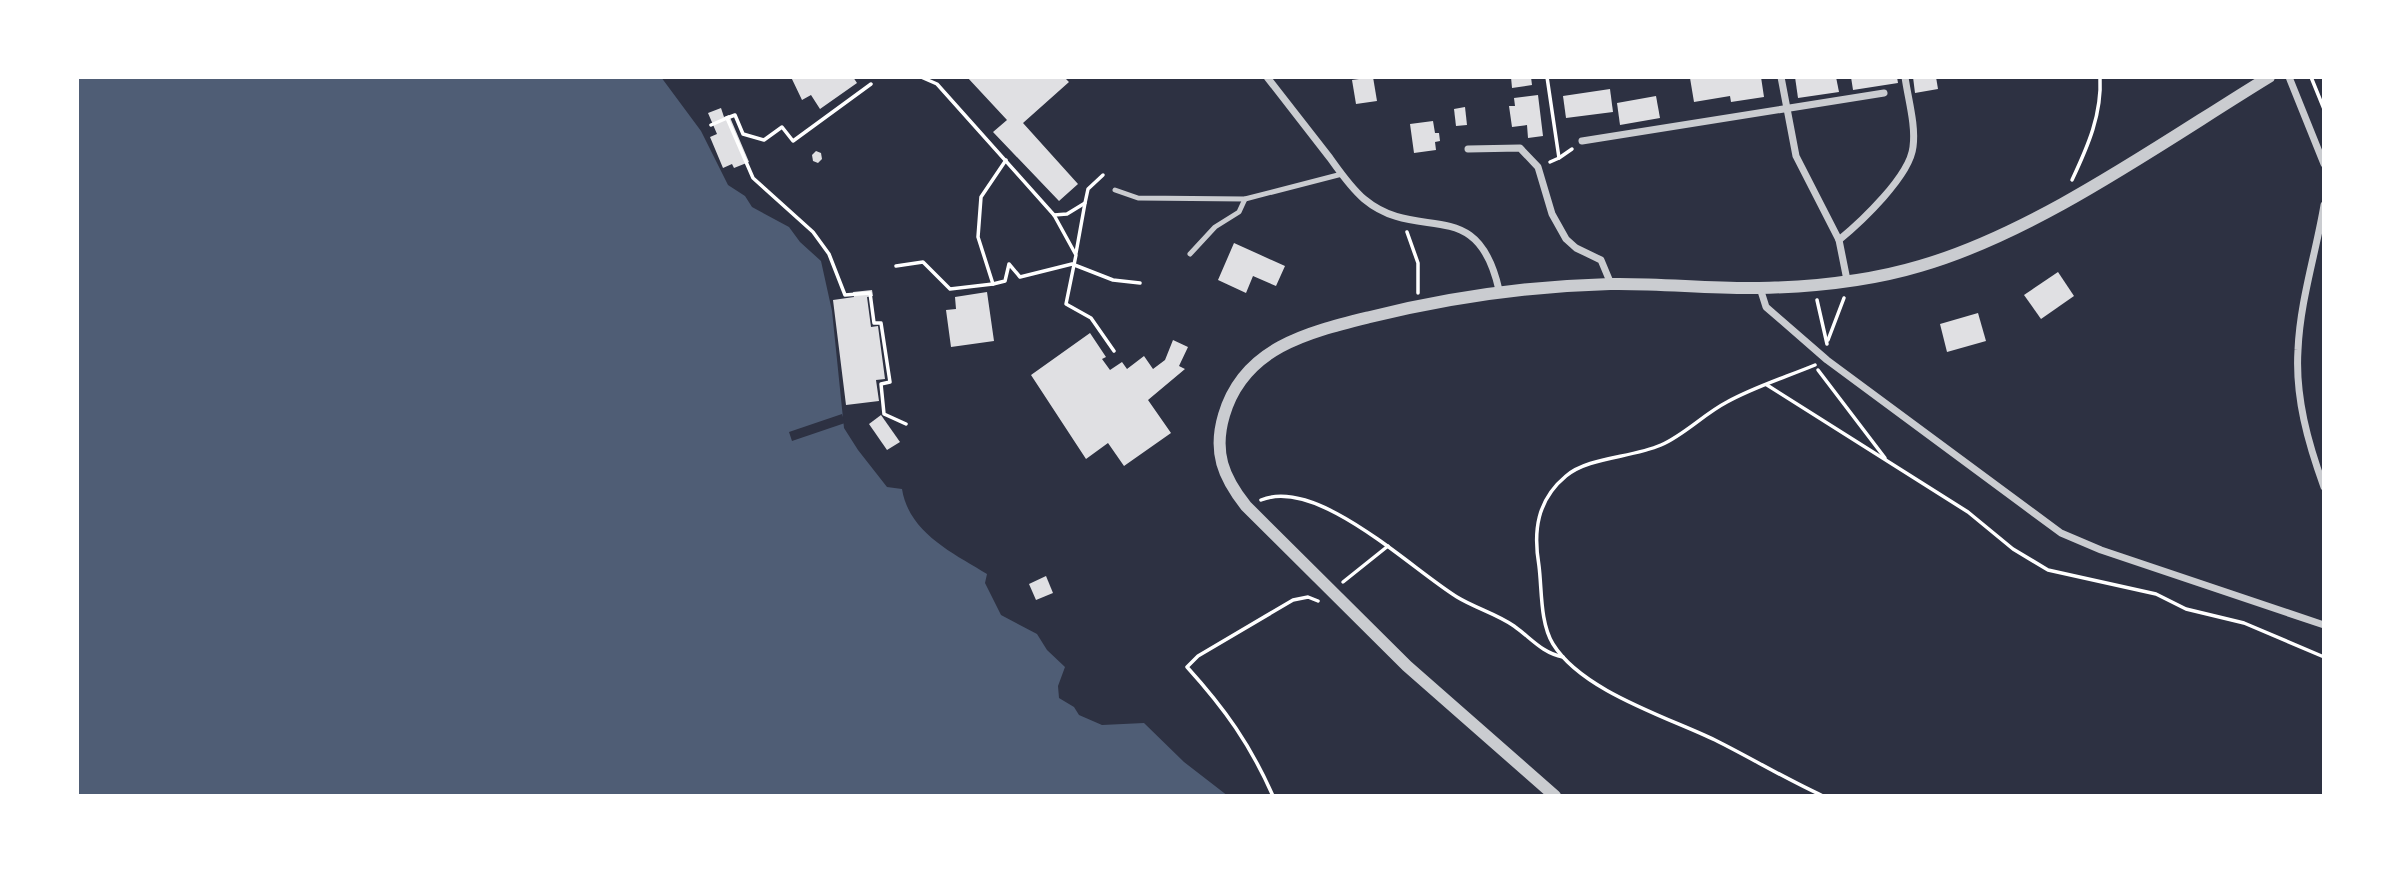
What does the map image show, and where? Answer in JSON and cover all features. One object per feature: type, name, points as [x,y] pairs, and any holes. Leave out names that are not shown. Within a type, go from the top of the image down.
[{"type":"street","points":[[1267,77],[1342,174],[1370,204],[1401,216],[1460,228],[1471,234],[1481,244],[1494,266],[1499,290]]},
{"type":"street","points":[[1781,77],[1796,156],[1839,240],[1847,280]]},
{"type":"street","points":[[1839,240],[1859,223],[1908,163],[1913,138],[1905,77]]},
{"type":"street","points":[[1555,796],[1407,666],[1246,506],[1224,474],[1218,439],[1226,408],[1244,375],[1270,351],[1318,330],[1417,305],[1499,290],[1611,284],[1760,288],[1847,280],[1920,266],[2060,204],[2269,77]]},
{"type":"street","points":[[2289,77],[2324,164]]},
{"type":"street","points":[[1582,141],[1787,111],[1884,93]]},
{"type":"street","points":[[1468,149],[1520,148],[1538,167],[1552,214],[1566,239],[1576,248],[1601,260],[1611,284]]},
{"type":"street","points":[[2324,205],[2302,310],[2297,360],[2302,415],[2324,488]]},
{"type":"street","points":[[1760,288],[1766,307],[1827,360],[2061,533],[2101,551],[2324,625]]},
{"type":"lane","points":[[1115,190],[1138,198],[1245,199],[1342,174]]},
{"type":"lane","points":[[1190,254],[1214,227],[1239,212],[1245,199]]},
{"type":"path","points":[[921,77],[937,84],[1054,215],[1076,255]]},
{"type":"path","points":[[1538,167],[1559,158],[1547,77]]},
{"type":"path","points":[[2060,204],[2095,125],[2101,100],[2100,77]]},
{"type":"path","points":[[2311,77],[2324,109]]},
{"type":"path","points":[[711,125],[735,115],[743,134],[764,140],[782,127],[793,141],[871,84]]},
{"type":"path","points":[[727,118],[753,178],[813,232],[829,254],[845,295],[870,293],[874,323],[881,323],[890,382],[881,384],[884,414],[906,424]]},
{"type":"path","points":[[992,284],[978,237],[981,197],[1006,160]]},
{"type":"path","points":[[1103,176],[1088,189],[1066,304],[1091,318],[1114,351]]},
{"type":"path","points":[[1054,215],[1068,214],[1085,203]]},
{"type":"path","points":[[1401,216],[1418,263],[1417,305]]},
{"type":"path","points":[[896,266],[923,262],[950,289],[1005,281],[1009,264],[1020,276],[1072,264],[1113,280],[1140,283]]},
{"type":"path","points":[[1827,342],[1844,297]]},
{"type":"path","points":[[1817,298],[1827,342],[1827,360],[1727,402],[1663,444],[1631,457],[1598,461],[1577,468],[1559,482],[1537,517],[1538,561],[1546,630],[1553,645],[1564,657],[1602,688],[1644,710],[1706,736],[1823,796]]},
{"type":"path","points":[[1814,365],[1889,463]]},
{"type":"path","points":[[1767,385],[1968,512],[2013,549],[2048,570],[2156,594],[2186,609],[2244,623],[2324,657]]},
{"type":"path","points":[[1246,506],[1272,496],[1294,497],[1366,530],[1457,597],[1513,625],[1542,649],[1564,657]]},
{"type":"path","points":[[1342,583],[1388,546]]},
{"type":"path","points":[[1273,796],[1253,751],[1217,700],[1187,667],[1198,656],[1293,600],[1300,597],[1315,599]]},
{"type":"water","points":[[77,77],[661,77],[701,131],[728,185],[745,196],[752,207],[789,227],[800,242],[821,261],[832,311],[844,428],[887,487],[902,489],[913,518],[934,540],[987,574],[985,583],[1001,615],[1037,634],[1047,650],[1065,667],[1058,686],[1059,698],[1074,707],[1079,715],[1102,725],[1144,723],[1184,762],[1228,796],[77,796]]},
{"type":"pier","points":[[842,414],[845,423],[792,441],[789,432]]},
{"type":"building","points":[[791,77],[853,77],[857,83],[820,109],[811,95],[802,100]]},
{"type":"building","points":[[967,77],[1068,77],[1066,79],[1069,82],[1023,123],[1078,184],[1059,201],[993,132],[1007,120]]},
{"type":"building","points":[[1373,77],[1377,101],[1356,104],[1352,80]]},
{"type":"building","points":[[1511,77],[1531,77],[1532,85],[1512,88]]},
{"type":"building","points":[[1761,77],[1764,97],[1731,102],[1730,96],[1694,102],[1690,78]]},
{"type":"building","points":[[1795,77],[1836,77],[1839,92],[1798,98]]},
{"type":"building","points":[[1851,77],[1897,77],[1898,83],[1853,90]]},
{"type":"building","points":[[1913,77],[1936,77],[1938,89],[1915,93]]},
{"type":"building","points":[[1610,89],[1613,112],[1566,118],[1563,96]]},
{"type":"building","points":[[1538,95],[1543,136],[1528,138],[1527,125],[1512,127],[1509,106],[1515,106],[1514,98]]},
{"type":"building","points":[[1656,96],[1660,118],[1620,125],[1617,103]]},
{"type":"building","points":[[1465,107],[1467,125],[1456,126],[1454,109]]},
{"type":"building","points":[[721,108],[724,117],[729,115],[749,162],[734,168],[732,164],[723,168],[710,137],[717,134],[708,113]]},
{"type":"building","points":[[1433,121],[1440,141],[1435,142],[1436,150],[1414,153],[1410,124]]},
{"type":"building","points":[[816,151],[821,153],[822,159],[818,163],[813,161],[812,155]]},
{"type":"building","points":[[1234,243],[1285,266],[1276,286],[1253,276],[1246,293],[1218,280]]},
{"type":"building","points":[[2058,272],[2074,296],[2041,319],[2024,295]]},
{"type":"building","points":[[872,290],[873,296],[867,297],[871,327],[878,326],[885,379],[876,380],[879,401],[846,405],[833,300],[854,297],[853,292]]},
{"type":"building","points":[[987,292],[994,341],[951,347],[946,310],[956,309],[955,297]]},
{"type":"building","points":[[1978,313],[1986,341],[1947,352],[1940,324]]},
{"type":"building","points":[[1090,333],[1106,357],[1102,359],[1110,370],[1122,362],[1127,369],[1144,356],[1153,369],[1165,360],[1173,340],[1188,347],[1179,366],[1185,369],[1148,400],[1171,433],[1124,466],[1108,443],[1086,459],[1031,375]]},
{"type":"building","points":[[881,415],[900,442],[887,450],[869,424]]},
{"type":"building","points":[[1046,576],[1053,593],[1036,600],[1029,584]]}]
